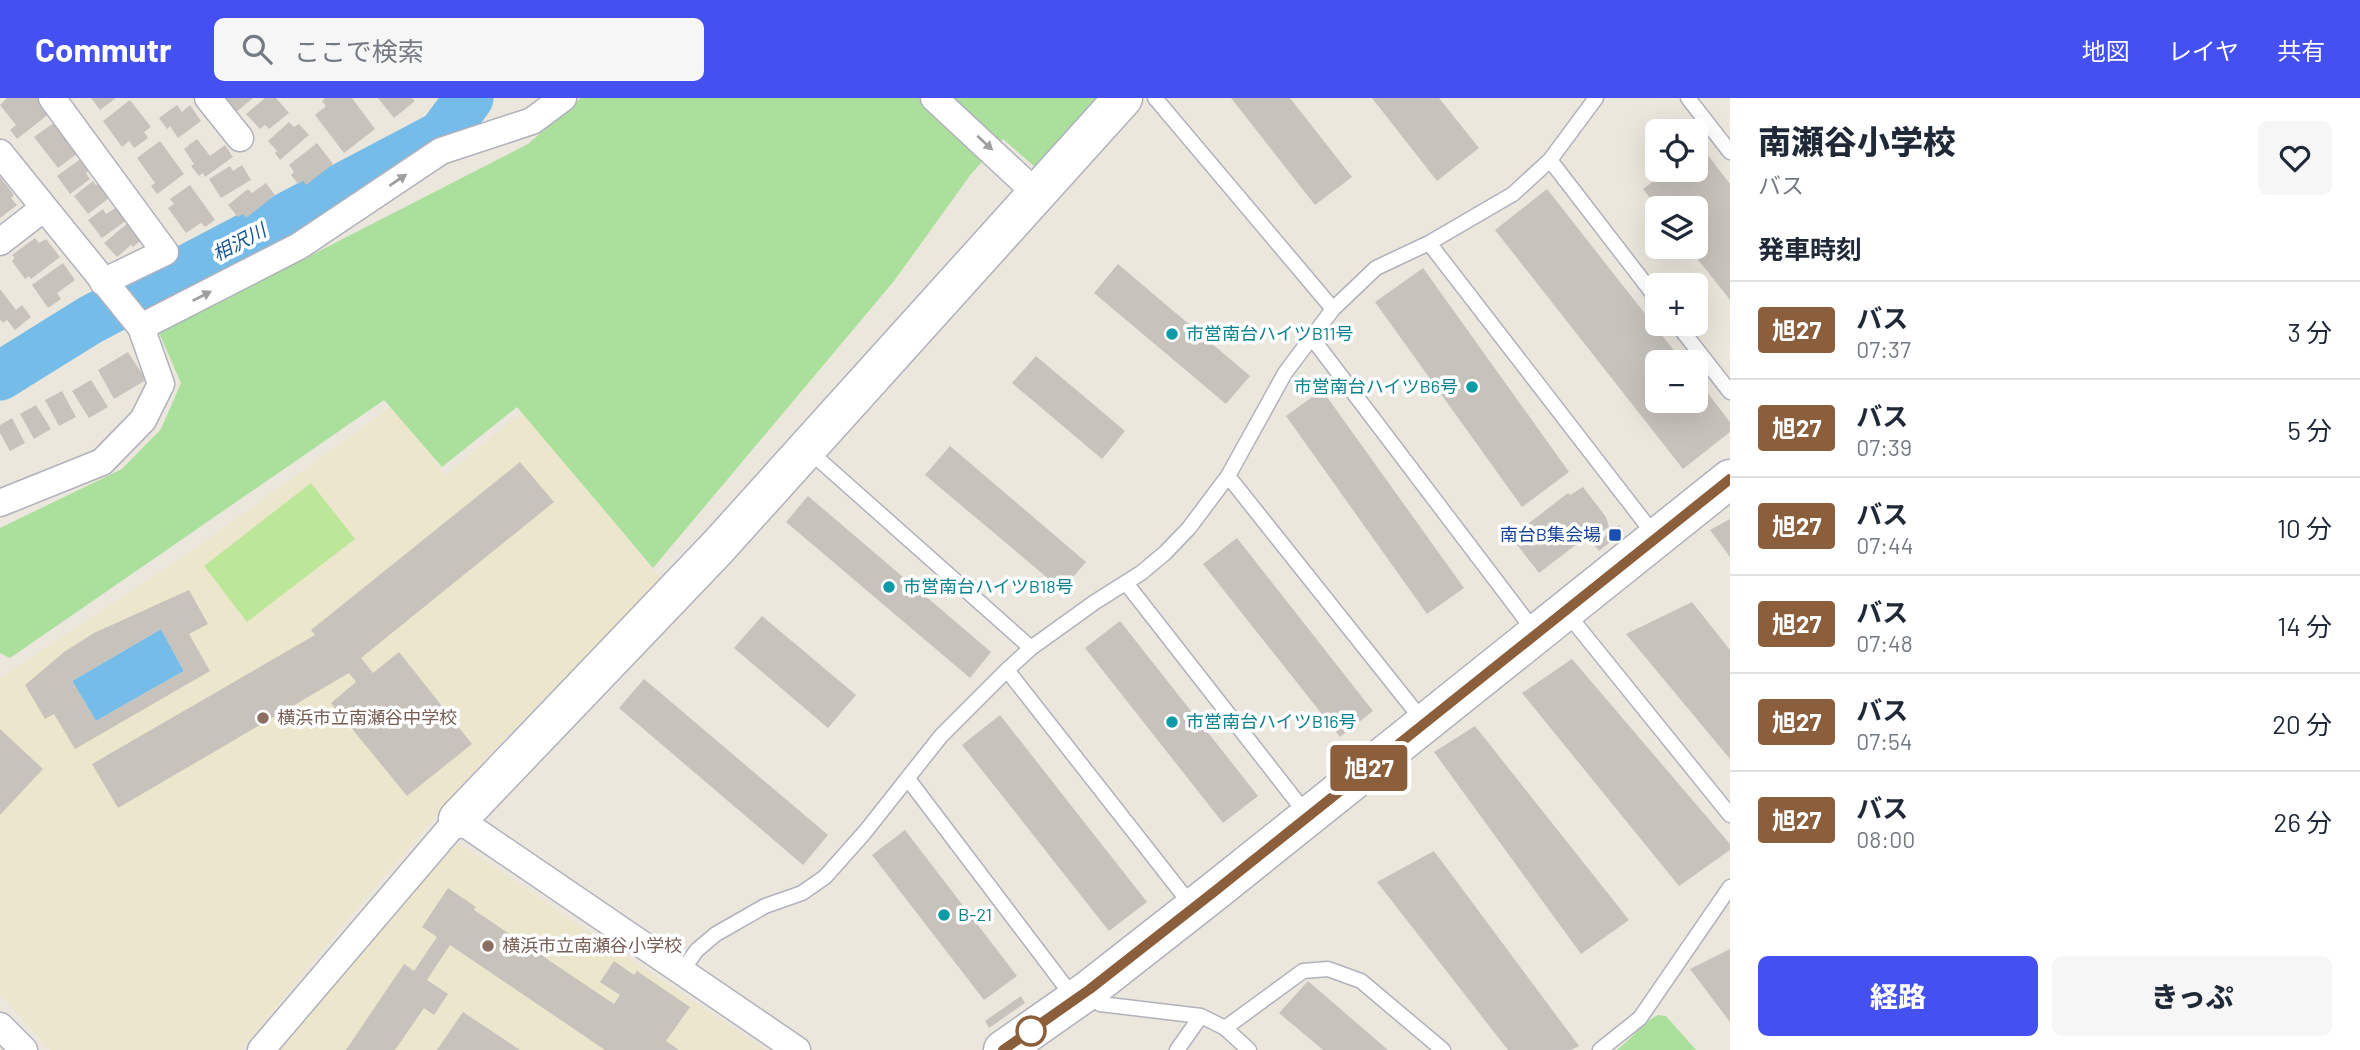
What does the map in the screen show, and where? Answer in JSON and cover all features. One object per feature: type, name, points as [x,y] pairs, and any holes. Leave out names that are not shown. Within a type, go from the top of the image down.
[{"type":"street","points":[[52,98],[165,252],[107,287]]},
{"type":"street","points":[[208,98],[240,138]]},
{"type":"street","points":[[136,321],[299,246],[440,151],[532,121],[563,98]]},
{"type":"street","points":[[934,98],[1036,194]]},
{"type":"street","points":[[261,1050],[458,820],[656,614],[1123,98]]},
{"type":"street","points":[[0,153],[136,321],[161,384],[143,420],[102,462],[0,503]]},
{"type":"street","points":[[0,242],[44,208]]},
{"type":"street","points":[[1003,1050],[1082,994],[1194,908],[1730,479]]},
{"type":"street","points":[[458,820],[797,1050]]},
{"type":"street","points":[[0,1026],[24,1050]]},
{"type":"lane","points":[[1155,98],[1333,309]]},
{"type":"lane","points":[[681,972],[697,950],[716,934],[765,906],[802,893],[824,877],[941,736],[1007,670],[1031,648],[1157,560],[1189,528],[1228,476],[1285,373],[1333,309],[1376,268],[1429,243],[1513,194],[1550,160],[1596,98]]},
{"type":"lane","points":[[1688,98],[1730,152]]},
{"type":"lane","points":[[1550,160],[1645,283]]},
{"type":"lane","points":[[1429,243],[1656,538]]},
{"type":"lane","points":[[1686,336],[1730,392]]},
{"type":"lane","points":[[1311,338],[1551,623],[1730,815]]},
{"type":"lane","points":[[807,449],[1031,648]]},
{"type":"lane","points":[[1228,476],[1425,724]]},
{"type":"lane","points":[[1126,583],[1309,817]]},
{"type":"lane","points":[[1007,670],[1194,908]]},
{"type":"lane","points":[[908,779],[1082,994],[1100,1004],[1201,1016],[1225,1028],[1249,1050]]},
{"type":"lane","points":[[1600,1050],[1640,1017],[1730,887]]},
{"type":"lane","points":[[1225,1028],[1303,971],[1328,969],[1361,981],[1443,1050]]},
{"type":"lane","points":[[1177,1050],[1201,1016]]},
{"type":"shaded area","name":"横浜市立南瀬谷中学校","points":[[395,404],[445,476],[522,412],[661,579],[487,757],[353,912],[241,1050],[50,1050],[0,994],[0,678],[190,552]]},
{"type":"shaded area","name":"横浜市立南瀬谷小学校","points":[[456,842],[765,1050],[277,1050]]},
{"type":"green space","points":[[581,98],[1097,98],[1035,167],[1003,139],[971,174],[894,281],[653,568],[517,407],[442,467],[384,400],[10,658],[0,653],[0,528],[122,469],[161,429],[181,383],[159,333],[528,144]]},
{"type":"green space","points":[[311,483],[355,539],[247,622],[204,566]]},
{"type":"green space","points":[[1658,1015],[1666,1016],[1696,1050],[1617,1050],[1648,1022]]},
{"type":"water","points":[[161,629],[184,671],[96,721],[72,681]]},
{"type":"building","points":[[7,98],[38,98],[50,113],[17,139],[10,130],[16,125],[0,105]]},
{"type":"building","points":[[91,98],[116,98],[100,110]]},
{"type":"building","points":[[223,98],[253,98],[235,113]]},
{"type":"building","points":[[265,98],[276,98],[289,113],[269,129],[265,125],[260,129],[246,114]]},
{"type":"building","points":[[325,98],[352,98],[375,129],[344,153],[315,115],[326,106],[322,101]]},
{"type":"building","points":[[378,98],[412,98],[415,101],[394,118]]},
{"type":"building","points":[[1231,98],[1290,98],[1352,177],[1315,205]]},
{"type":"building","points":[[1372,98],[1439,98],[1479,148],[1437,181]]},
{"type":"building","points":[[130,100],[151,127],[144,132],[148,138],[134,148],[129,141],[122,147],[103,121]]},
{"type":"building","points":[[177,105],[182,112],[190,105],[201,121],[178,138],[170,126],[167,129],[159,118]]},
{"type":"building","points":[[55,122],[78,153],[58,168],[34,137]]},
{"type":"building","points":[[289,122],[294,127],[299,124],[309,135],[280,160],[275,153],[277,151],[268,141]]},
{"type":"building","points":[[197,139],[210,156],[225,145],[233,157],[205,177],[203,173],[199,176],[191,166],[194,164],[184,149]]},
{"type":"building","points":[[160,141],[184,174],[157,194],[151,186],[155,183],[137,158]]},
{"type":"building","points":[[317,143],[333,164],[306,185],[303,180],[298,184],[291,175],[294,172],[289,165]]},
{"type":"building","points":[[1708,155],[1730,184],[1730,300],[1698,259],[1708,259],[1708,196],[1649,196],[1643,189],[1652,182],[1708,182]]},
{"type":"building","points":[[82,158],[91,169],[86,173],[90,179],[70,194],[57,176]]},
{"type":"building","points":[[242,165],[251,180],[221,198],[209,179],[230,166],[233,171]]},
{"type":"building","points":[[0,177],[14,195],[11,198],[17,205],[0,218]]},
{"type":"building","points":[[93,181],[96,185],[102,181],[113,195],[88,214],[74,196]]},
{"type":"building","points":[[266,183],[275,195],[246,218],[243,214],[238,217],[228,205],[248,189],[252,193]]},
{"type":"building","points":[[190,185],[215,220],[205,227],[201,223],[186,233],[168,208],[174,204],[170,199]]},
{"type":"building","points":[[1547,189],[1645,314],[1645,336],[1663,336],[1674,350],[1645,350],[1645,413],[1708,413],[1708,394],[1730,422],[1730,432],[1683,469],[1495,230]]},
{"type":"building","points":[[117,207],[127,220],[102,238],[88,220],[103,209],[106,214]]},
{"type":"building","points":[[129,222],[143,239],[117,257],[104,243]]},
{"type":"building","points":[[35,238],[39,243],[46,239],[60,257],[31,279],[29,276],[25,279],[12,261],[15,258],[12,255]]},
{"type":"building","points":[[63,263],[75,280],[57,293],[61,299],[48,308],[32,285]]},
{"type":"building","name":"市営南台ハイツB11号","points":[[1118,264],[1250,376],[1226,404],[1094,293]]},
{"type":"building","name":"市営南台ハイツB6号","points":[[1423,268],[1569,472],[1522,507],[1375,302]]},
{"type":"building","points":[[0,289],[16,310],[22,305],[31,317],[15,330],[7,320],[3,323],[0,319]]},
{"type":"building","points":[[128,352],[146,380],[114,399],[98,370]]},
{"type":"building","points":[[1036,356],[1125,431],[1102,459],[1012,383]]},
{"type":"building","points":[[91,380],[108,407],[89,418],[72,391]]},
{"type":"building","points":[[1322,390],[1464,588],[1427,614],[1286,416]]},
{"type":"building","points":[[62,391],[76,417],[59,426],[45,400]]},
{"type":"building","points":[[36,405],[51,429],[34,439],[20,414]]},
{"type":"building","points":[[12,418],[25,443],[10,451],[0,433],[0,425]]},
{"type":"building","points":[[950,446],[1086,562],[1062,590],[925,475]]},
{"type":"building","points":[[520,462],[554,502],[361,658],[373,673],[399,652],[472,744],[407,796],[331,703],[356,682],[349,673],[118,808],[92,764],[315,635],[311,630]]},
{"type":"building","points":[[1583,487],[1606,517],[1609,527],[1599,533],[1591,529],[1583,534],[1585,538],[1539,573],[1511,537],[1568,493],[1570,495]]},
{"type":"building","name":"市営南台ハイツB18号","points":[[808,496],[991,652],[970,678],[786,522]]},
{"type":"building","points":[[1730,519],[1730,557],[1710,530]]},
{"type":"building","points":[[1619,525],[1624,531],[1599,551],[1594,545]]},
{"type":"building","points":[[1237,538],[1373,711],[1340,737],[1203,564]]},
{"type":"building","points":[[189,590],[208,624],[189,634],[210,671],[75,749],[54,714],[45,719],[25,685],[64,652],[94,633]],"holes":[[[161,629],[184,671],[96,721],[72,681]]]},
{"type":"building","points":[[1692,602],[1730,650],[1730,759],[1626,634]]},
{"type":"building","points":[[762,616],[856,695],[828,728],[734,648]]},
{"type":"building","name":"市営南台ハイツB16号","points":[[1120,621],[1258,796],[1223,823],[1085,648]]},
{"type":"building","points":[[1572,659],[1730,844],[1730,850],[1679,886],[1522,693]]},
{"type":"building","points":[[644,679],[828,835],[803,865],[619,708]]},
{"type":"building","points":[[1000,715],[1147,902],[1109,931],[962,745]]},
{"type":"building","points":[[1475,726],[1629,920],[1581,954],[1434,752]]},
{"type":"building","points":[[0,729],[43,769],[0,815]]},
{"type":"building","name":"B-21","points":[[905,830],[1017,976],[984,1000],[872,855]]},
{"type":"building","points":[[1434,851],[1579,1046],[1571,1050],[1508,1050],[1377,882]]},
{"type":"building","points":[[448,888],[476,907],[474,910],[614,1004],[620,995],[600,982],[614,961],[634,975],[637,971],[690,1007],[666,1041],[679,1050],[605,1050],[450,945],[427,980],[448,994],[434,1015],[424,1008],[395,1050],[346,1050],[404,964],[414,971],[437,937],[422,927]]},
{"type":"building","points":[[1730,949],[1730,1022],[1690,969]]},
{"type":"building","points":[[1308,981],[1388,1050],[1323,1050],[1279,1013]]},
{"type":"building","points":[[1021,996],[1025,1003],[989,1028],[985,1021]]},
{"type":"building","points":[[463,1012],[520,1050],[437,1050]]},
{"type":"waterway","name":"相沢川","points":[[0,376],[90,320],[442,135],[469,98]]},
{"type":"bus line","name":"旭27","points":[[1003,1050],[1090,989],[1215,891],[1730,479]]},
{"type":"place","name":"市営南台ハイツB11号","points":[[1172,334]]},
{"type":"place","name":"市営南台ハイツB6号","points":[[1472,387]]},
{"type":"place","name":"南台B集会場","points":[[1615,535]]},
{"type":"place","name":"市営南台ハイツB18号","points":[[889,587]]},
{"type":"place","name":"横浜市立南瀬谷中学校","points":[[263,718]]},
{"type":"place","name":"市営南台ハイツB16号","points":[[1172,722]]},
{"type":"place","name":"B-21","points":[[944,915]]},
{"type":"place","name":"横浜市立南瀬谷小学校","points":[[488,946]]}]
